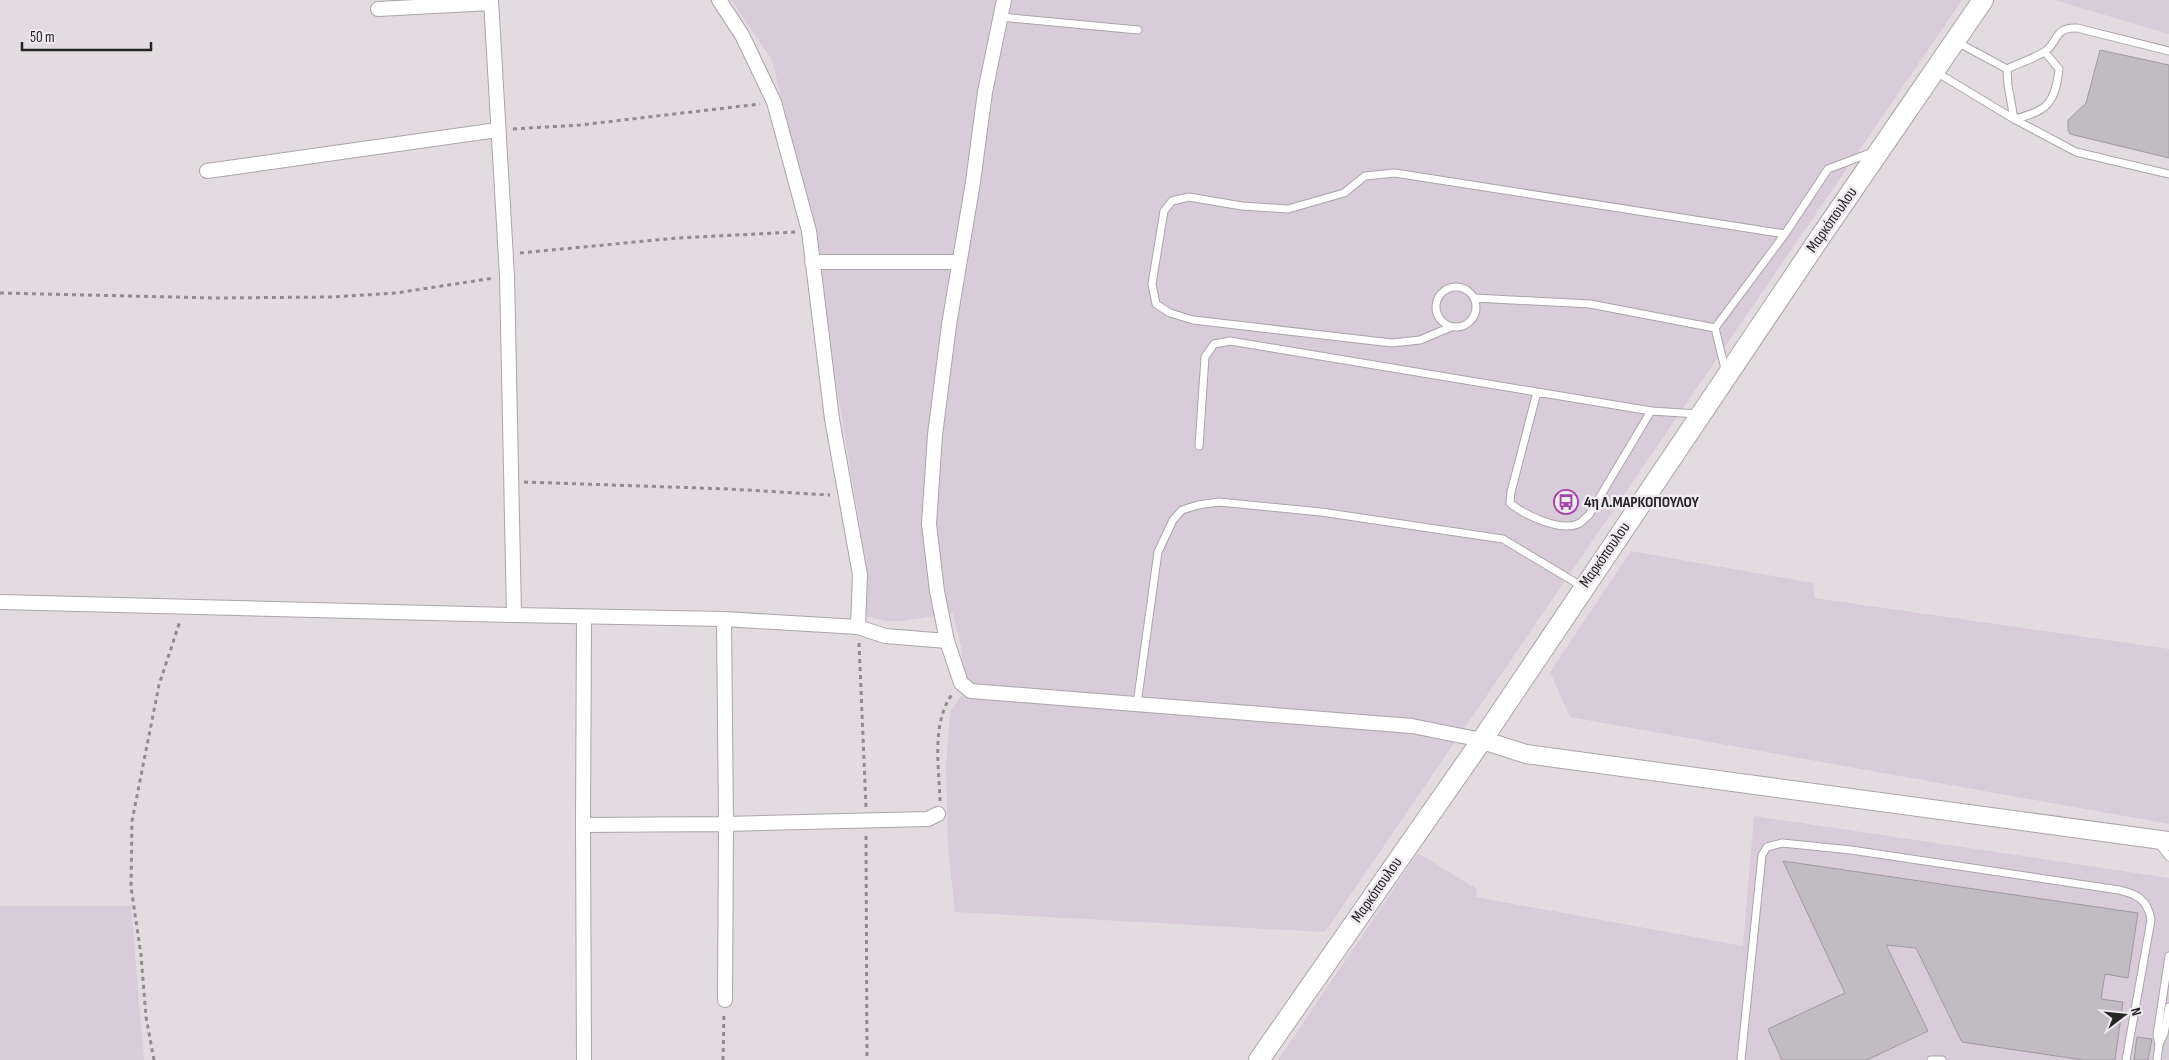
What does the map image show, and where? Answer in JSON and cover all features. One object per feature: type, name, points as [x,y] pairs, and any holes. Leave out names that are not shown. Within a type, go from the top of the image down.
[{"type":"main road","name":"Μαρκόπουλου","points":[[1259,1060],[1482,740],[1583,587],[1983,0]]},
{"type":"street","points":[[719,0],[742,35],[774,102],[809,231],[832,419],[860,575],[858,627]]},
{"type":"street","points":[[1004,0],[985,92],[949,325],[935,435],[929,524],[937,591],[946,641],[961,683],[971,691],[1412,726],[1482,740],[1526,754],[2162,840]]},
{"type":"street","points":[[378,9],[491,2],[507,276],[514,614]]},
{"type":"street","points":[[207,171],[497,130]]},
{"type":"street","points":[[812,262],[960,262]]},
{"type":"street","points":[[0,602],[514,614],[584,618],[724,619],[858,627],[884,636],[946,641]]},
{"type":"street","points":[[584,618],[584,1060]]},
{"type":"street","points":[[724,619],[725,1000]]},
{"type":"street","points":[[583,825],[928,819],[938,814]]},
{"type":"lane","points":[[1001,17],[1138,30]]},
{"type":"lane","points":[[2007,69],[2046,52],[2060,32],[2068,27],[2169,51]]},
{"type":"lane","points":[[1955,41],[2007,69]]},
{"type":"lane","points":[[2014,119],[2032,115],[2048,105],[2056,91],[2060,69],[2046,52]]},
{"type":"lane","points":[[2007,69],[2014,119]]},
{"type":"lane","points":[[1935,71],[2014,119],[2076,152],[2169,174]]},
{"type":"lane","points":[[1727,378],[1715,328],[1784,234],[1828,169],[1882,148]]},
{"type":"lane","points":[[1451,327],[1440,320],[1436,307],[1440,295],[1445,290],[1457,287],[1470,292],[1474,298],[1476,311],[1470,322],[1464,326],[1451,327],[1420,340],[1392,343],[1193,320],[1170,313],[1156,304],[1152,284],[1164,211],[1172,201],[1189,197],[1242,206],[1288,209],[1344,193],[1366,176],[1395,173],[1784,234]]},
{"type":"lane","points":[[1474,298],[1590,304],[1715,328]]},
{"type":"lane","points":[[1199,446],[1205,357],[1214,344],[1230,340],[1651,411],[1702,415]]},
{"type":"lane","points":[[1537,392],[1510,492],[1510,503],[1519,511],[1543,521],[1567,526],[1580,523],[1589,515],[1651,411]]},
{"type":"lane","points":[[1137,704],[1158,552],[1173,520],[1182,510],[1198,505],[1219,502],[1321,512],[1503,538],[1583,587]]},
{"type":"lane","points":[[2162,840],[2169,857]]},
{"type":"lane","points":[[1741,1060],[1762,855],[1767,847],[1782,843],[1851,850],[2119,890],[2133,893],[2142,898],[2150,910],[2151,920],[2126,1060]]},
{"type":"lane","points":[[2159,1044],[2157,1035],[2169,956]]},
{"type":"lane","points":[[2157,1060],[2159,1044],[2164,1034],[2169,1007]]},
{"type":"lane","points":[[1931,1060],[1942,1060]]},
{"type":"path","points":[[497,130],[580,125],[774,102]]},
{"type":"path","points":[[505,254],[677,238],[809,231]]},
{"type":"path","points":[[0,294],[214,298],[332,297],[396,293],[507,276]]},
{"type":"path","points":[[510,481],[729,488],[846,496]]},
{"type":"path","points":[[154,1060],[146,1017],[141,955],[132,887],[132,821],[159,685],[184,606]]},
{"type":"path","points":[[858,627],[866,820],[867,1060]]},
{"type":"path","points":[[938,814],[938,737],[946,703],[961,683]]},
{"type":"path","points":[[723,1060],[725,1000]]},
{"type":"shaded area","points":[[731,0],[1962,0],[1325,932],[955,912],[948,848],[946,766],[950,712],[961,696],[962,651],[953,613],[903,621],[886,621],[864,616],[867,569],[833,365],[813,225],[772,60]]},
{"type":"shaded area","points":[[2054,0],[2169,0],[2169,34]]},
{"type":"shaded area","points":[[1631,551],[1813,583],[1814,598],[2169,649],[2169,824],[1570,717],[1550,672]]},
{"type":"shaded area","points":[[1754,816],[2169,878],[2169,1060],[1278,1060],[1418,853],[1477,889],[1476,897],[1743,946]]},
{"type":"shaded area","points":[[0,906],[131,906],[144,1060],[0,1060]]},
{"type":"building","points":[[2100,50],[2169,65],[2169,158],[2070,134],[2068,120],[2086,103]]},
{"type":"building","points":[[1783,861],[2138,913],[2128,978],[2105,974],[2101,999],[2123,1002],[2115,1060],[2083,1060],[1962,1042],[1916,948],[1886,945],[1928,1031],[1867,1060],[1782,1060],[1768,1029],[1845,993]]},
{"type":"building","points":[[2137,1037],[2152,1039],[2148,1060],[2134,1060]]},
{"type":"place","name":"4η Λ.ΜΑΡΚΟΠΟΥΛΟΥ","points":[[1566,502]]}]
